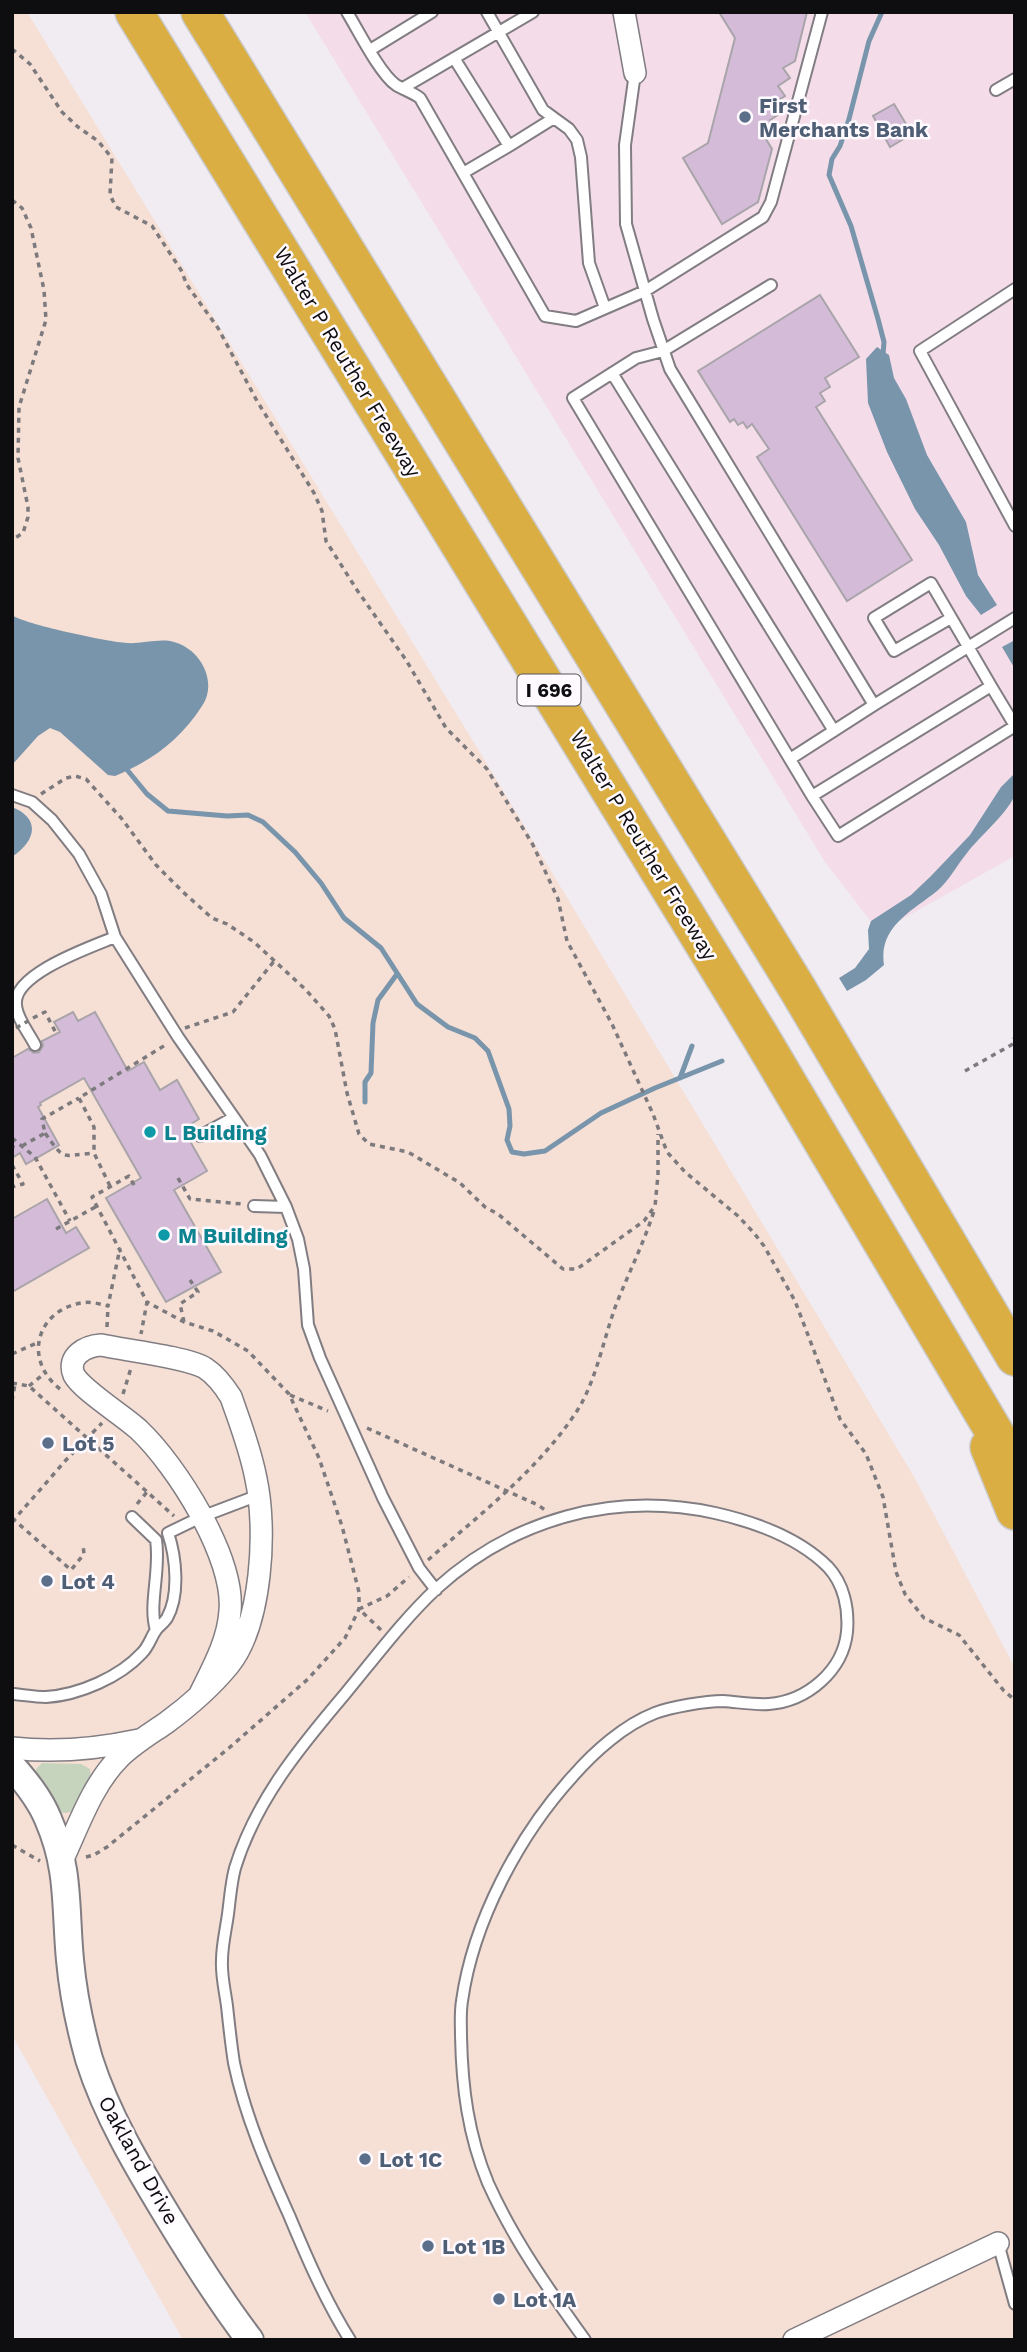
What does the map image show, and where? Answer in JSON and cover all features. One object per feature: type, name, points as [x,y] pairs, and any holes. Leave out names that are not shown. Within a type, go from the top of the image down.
[{"type":"highway","name":"Walter P Reuther Freeway","points":[[134,12],[753,1024],[1015,1468]]},
{"type":"highway","name":"I 696","points":[[200,12],[797,988],[1015,1355]]},
{"type":"highway","points":[[959,1371],[1015,1511]]},
{"type":"street","points":[[624,12],[635,73]]},
{"type":"street","points":[[62,1861],[103,1780],[118,1759],[200,1696],[236,1655],[252,1610],[261,1549],[259,1495],[253,1467],[231,1397],[209,1371],[194,1363],[100,1345],[89,1346],[73,1360],[72,1368],[78,1380],[139,1430],[163,1456],[201,1517],[225,1572],[231,1608],[225,1641],[200,1696]]},
{"type":"street","points":[[12,1748],[99,1748],[141,1740]]},
{"type":"street","name":"Oakland Drive","points":[[12,1766],[47,1816],[62,1861],[66,1878],[74,1994],[98,2085],[149,2186],[250,2340]]},
{"type":"street","points":[[794,2340],[998,2244]]},
{"type":"lane","points":[[347,12],[386,74],[397,86],[420,98],[545,316],[576,321],[645,291],[764,217],[771,202],[822,12]]},
{"type":"lane","points":[[370,50],[432,12]]},
{"type":"lane","points":[[487,12],[543,110],[569,129],[577,140],[581,157],[589,263],[605,308]]},
{"type":"lane","points":[[402,88],[533,12]]},
{"type":"lane","points":[[454,58],[509,146]]},
{"type":"lane","points":[[635,73],[625,145],[626,224],[663,351],[670,369],[874,705]]},
{"type":"lane","points":[[996,90],[1015,79]]},
{"type":"lane","points":[[463,173],[554,118]]},
{"type":"lane","points":[[771,285],[663,351],[636,358],[573,398],[838,836],[1015,726],[931,583],[874,618],[894,651],[951,618]]},
{"type":"lane","points":[[1015,289],[920,351],[1015,526]]},
{"type":"lane","points":[[612,373],[834,730]]},
{"type":"lane","points":[[790,759],[1015,618]]},
{"type":"lane","points":[[812,796],[991,686]]},
{"type":"lane","points":[[12,795],[32,802],[52,820],[79,854],[101,894],[116,937],[176,1035],[260,1155],[286,1207],[298,1239],[304,1269],[308,1325],[383,1498],[419,1568],[436,1590]]},
{"type":"lane","points":[[35,1045],[18,1013],[15,1003],[18,990],[30,978],[59,962],[116,937]]},
{"type":"lane","points":[[200,1136],[233,1118]]},
{"type":"lane","points":[[254,1206],[286,1207]]},
{"type":"lane","points":[[156,1540],[201,1517],[259,1495]]},
{"type":"lane","points":[[350,2340],[331,2309],[267,2165],[233,2058],[222,1960],[234,1870],[247,1839],[271,1788],[299,1748],[398,1630],[436,1590],[474,1559],[520,1532],[550,1519],[580,1512],[652,1504],[699,1509],[737,1518],[800,1545],[828,1567],[839,1583],[846,1601],[847,1639],[839,1659],[819,1685],[800,1696],[771,1704],[714,1701],[654,1713],[609,1740],[573,1776],[541,1815],[514,1859],[489,1907],[473,1954],[461,2004],[461,2076],[469,2130],[511,2231],[585,2340]]},
{"type":"lane","points":[[132,1517],[156,1540],[158,1574],[151,1616],[156,1630]]},
{"type":"lane","points":[[14,1694],[47,1697],[83,1689],[110,1679],[144,1652],[156,1630],[167,1619],[173,1596],[173,1553],[168,1533]]},
{"type":"lane","points":[[998,2244],[1012,2279],[1015,2304]]},
{"type":"path","points":[[12,49],[30,64],[62,112],[98,141],[112,158],[110,195],[116,207],[152,226],[174,259],[187,285],[218,328],[263,412],[314,493],[322,512],[326,541],[406,660],[446,728],[487,769],[533,845],[558,898],[567,941],[611,1024],[653,1114],[667,1153],[754,1233],[764,1245],[795,1301],[840,1419],[866,1454],[883,1497],[896,1572],[905,1594],[924,1618],[959,1635],[1004,1691],[1015,1700]]},
{"type":"path","points":[[12,200],[22,208],[31,228],[44,290],[46,320],[19,407],[18,458],[28,517],[23,533],[12,540]]},
{"type":"path","points":[[32,802],[53,784],[66,778],[75,776],[86,779],[122,819],[156,865],[183,892],[212,918],[254,942],[275,960],[329,1016],[335,1029],[347,1093],[359,1134],[369,1144],[408,1152],[460,1183],[485,1207],[498,1214],[563,1269],[577,1269],[644,1221],[655,1206]]},
{"type":"path","points":[[94,1153],[65,1156],[58,1153],[46,1133],[42,1119],[136,1065],[176,1035],[233,1012],[275,960]]},
{"type":"path","points":[[16,1028],[45,1012],[57,1033]]},
{"type":"path","points":[[965,1071],[1013,1044],[1015,1036]]},
{"type":"path","points":[[79,1098],[94,1127],[94,1153],[111,1186]]},
{"type":"path","points":[[390,1621],[382,1632],[359,1609],[387,1596],[536,1464],[576,1412],[599,1361],[616,1306],[643,1247],[655,1206],[659,1175],[658,1132]]},
{"type":"path","points":[[22,1146],[46,1133]]},
{"type":"path","points":[[14,1139],[35,1157],[70,1221]]},
{"type":"path","points":[[12,1150],[14,1139]]},
{"type":"path","points":[[12,1165],[23,1184],[12,1187]]},
{"type":"path","points":[[178,1178],[190,1199],[254,1206]]},
{"type":"path","points":[[56,1229],[97,1206]]},
{"type":"path","points":[[184,1322],[180,1304],[198,1293],[190,1280]]},
{"type":"path","points":[[12,1354],[37,1343]]},
{"type":"path","points":[[29,1386],[45,1373]]},
{"type":"path","points":[[12,1401],[15,1384]]},
{"type":"path","points":[[289,1394],[507,1490],[544,1508],[550,1519]]},
{"type":"path","points":[[533,1514],[544,1508]]},
{"type":"path","points":[[12,1518],[71,1570],[84,1554],[83,1545]]},
{"type":"shaded area","points":[[12,12],[27,12],[490,769],[913,1475],[1015,1668],[1015,2340],[183,2340],[12,2035]]},
{"type":"shaded area","points":[[305,12],[1015,12],[1015,856],[879,932],[825,862]]},
{"type":"green space","points":[[42,1763],[81,1764],[90,1769],[91,1778],[74,1811],[58,1812],[36,1777],[36,1769]]},
{"type":"water","points":[[877,347],[889,355],[894,378],[906,399],[927,455],[966,522],[978,575],[997,605],[981,615],[966,596],[939,545],[915,509],[887,452],[868,403],[866,359]]},
{"type":"water","points":[[12,615],[48,628],[117,642],[170,641],[180,644],[190,650],[203,666],[207,676],[207,696],[194,718],[175,739],[142,763],[115,776],[108,775],[60,732],[50,728],[38,736],[12,765]]},
{"type":"water","points":[[1015,640],[1015,669],[1002,647]]},
{"type":"water","points":[[1015,773],[1015,794],[1007,808],[941,887],[899,921],[886,940],[884,965],[847,991],[839,978],[855,968],[869,949],[868,930],[871,921],[911,895],[931,876],[970,835],[1001,787]]},
{"type":"water","points":[[12,807],[28,818],[32,831],[26,845],[12,857]]},
{"type":"building","name":"First Merchants Bank","points":[[719,12],[807,12],[795,61],[783,68],[790,78],[778,86],[785,96],[774,103],[781,113],[770,120],[776,132],[766,139],[772,149],[758,202],[722,224],[683,158],[708,143],[735,38]]},
{"type":"building","points":[[894,104],[912,134],[890,147],[873,116]]},
{"type":"building","points":[[820,295],[859,357],[825,378],[830,387],[820,393],[825,401],[816,407],[912,560],[847,601],[757,457],[769,449],[752,424],[747,428],[743,422],[738,425],[734,419],[730,422],[698,371]]},
{"type":"building","points":[[73,1012],[78,1021],[95,1012],[128,1071],[144,1062],[160,1090],[177,1080],[199,1119],[183,1129],[207,1171],[174,1190],[221,1272],[166,1302],[106,1198],[141,1178],[84,1078],[40,1103],[38,1107],[59,1145],[26,1164],[20,1153],[12,1158],[12,1058],[28,1049],[34,1053],[39,1052],[43,1046],[42,1041],[60,1032],[54,1022]]},
{"type":"building","points":[[47,1199],[66,1233],[76,1227],[89,1248],[12,1292],[12,1219]]},
{"type":"waterway","points":[[882,12],[869,41],[849,119],[840,146],[832,159],[829,175],[851,226],[884,342],[883,355]]},
{"type":"waterway","points":[[124,766],[147,794],[168,811],[248,815],[263,822],[295,852],[321,883],[344,918],[381,948],[417,1004],[448,1027],[475,1038],[488,1051],[509,1109],[507,1140],[512,1152],[524,1154],[545,1151],[601,1113],[722,1061]]},
{"type":"waterway","points":[[365,1102],[365,1082],[371,1073],[373,1023],[378,1000],[397,974]]},
{"type":"waterway","points":[[680,1078],[692,1046]]},
{"type":"place","name":"First Merchants Bank","points":[[745,117]]},
{"type":"place","name":"L Building","points":[[150,1132]]},
{"type":"place","name":"M Building","points":[[164,1235]]},
{"type":"place","name":"Lot 5","points":[[48,1443]]},
{"type":"place","name":"Lot 4","points":[[47,1581]]},
{"type":"place","name":"Lot 1C","points":[[365,2159]]},
{"type":"place","name":"Lot 1B","points":[[428,2246]]},
{"type":"place","name":"Lot 1A","points":[[499,2299]]}]
